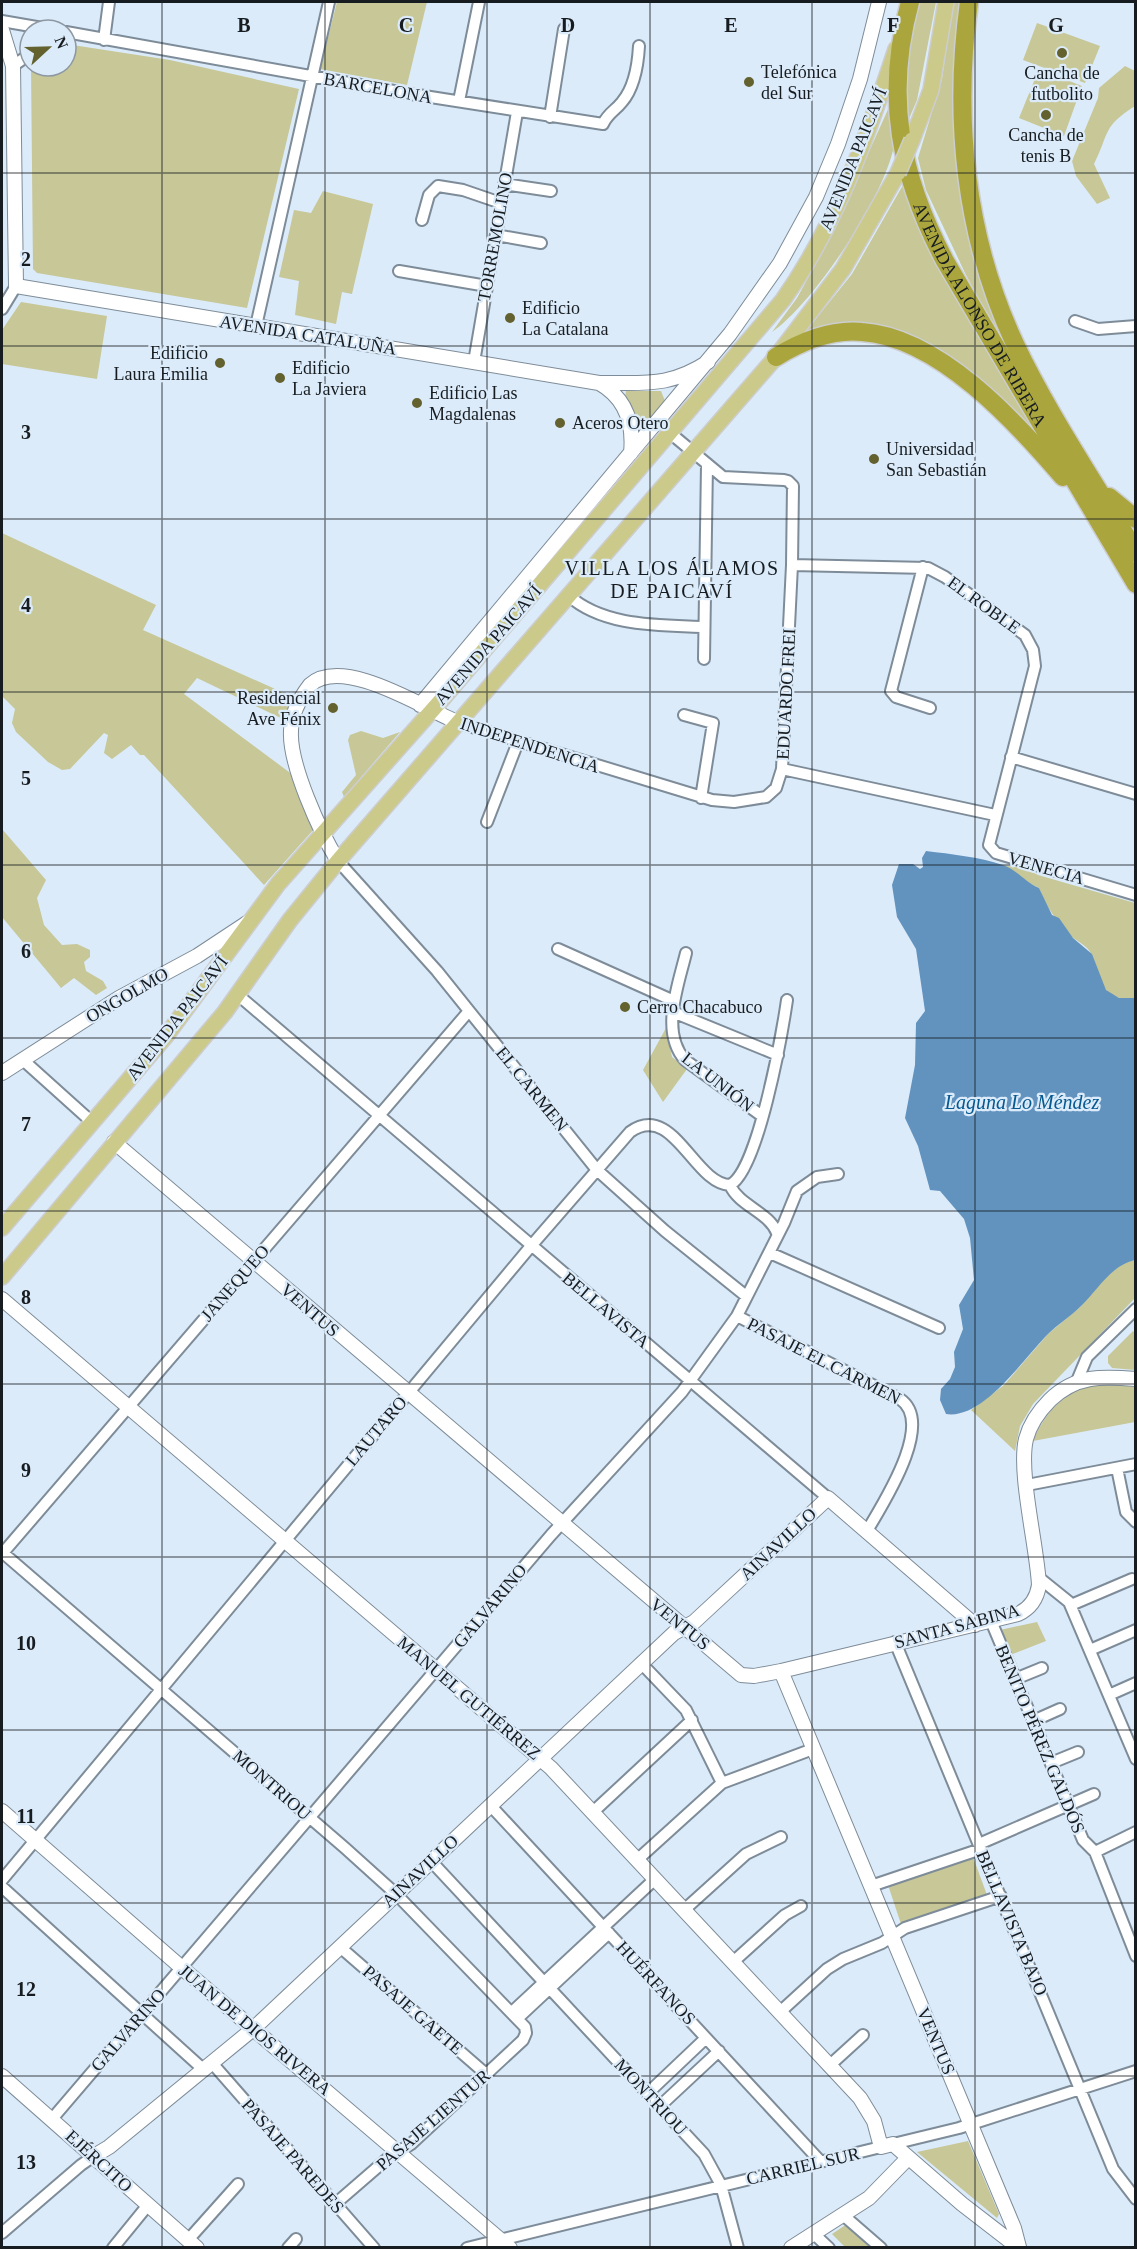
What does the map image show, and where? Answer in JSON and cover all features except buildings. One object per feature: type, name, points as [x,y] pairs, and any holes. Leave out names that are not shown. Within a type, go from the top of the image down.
[{"type":"highway","name":"AVENIDA ALONSO DE RIBERA","points":[[910,2],[898,67],[897,108],[907,170],[919,207],[945,261],[1136,584]]},
{"type":"highway","name":"AVENIDA ALONSO DE RIBERA","points":[[969,2],[962,73],[962,130],[968,186],[979,239],[994,291],[1016,344],[1092,480],[1136,553]]},
{"type":"highway","points":[[776,357],[801,344],[840,332],[873,333],[908,344],[960,377],[998,409],[1035,445],[1096,518]]},
{"type":"highway","points":[[1092,480],[1119,507],[1136,519]]},
{"type":"main road","name":"AVENIDA PAICAVÍ","points":[[2,1277],[238,994],[290,920],[338,861],[776,357],[843,268],[898,172],[912,140],[931,90],[946,2]]},
{"type":"main road","name":"AVENIDA PAICAVÍ","points":[[2,1228],[178,1021],[273,889],[322,835],[426,708],[771,315],[813,255],[852,174],[905,20]]},
{"type":"street","points":[[104,39],[109,2]]},
{"type":"street","points":[[256,327],[329,2]]},
{"type":"street","points":[[459,101],[479,2]]},
{"type":"street","name":"AVENIDA PAICAVÍ","points":[[426,708],[631,453],[708,362],[763,289],[796,236],[828,171],[860,79],[879,2]]},
{"type":"street","points":[[2,21],[18,24]]},
{"type":"street","points":[[550,117],[564,29]]},
{"type":"street","points":[[2,30],[14,66],[16,286],[2,309]]},
{"type":"street","name":"BARCELONA","points":[[78,34],[312,77],[517,112],[603,124],[608,114],[626,97],[636,68],[639,46]]},
{"type":"street","points":[[14,66],[18,63]]},
{"type":"street","name":"TORREMOLINO","points":[[474,362],[517,112]]},
{"type":"street","points":[[504,184],[551,191]]},
{"type":"street","points":[[422,220],[429,195],[441,186],[463,190],[501,203]]},
{"type":"street","points":[[496,236],[541,243]]},
{"type":"street","points":[[399,271],[487,286]]},
{"type":"street","name":"AVENIDA CATALUÑA","points":[[16,286],[599,383],[659,384],[680,377],[708,362]]},
{"type":"street","points":[[1075,321],[1098,329],[1136,326]]},
{"type":"street","points":[[599,383],[617,397],[627,413],[631,424],[631,453]]},
{"type":"street","points":[[669,432],[707,465],[704,659]]},
{"type":"street","name":"EDUARDO FREI","points":[[707,465],[719,475],[731,479],[791,482],[794,492],[782,769]]},
{"type":"street","name":"EL ROBLE","points":[[792,566],[923,567],[945,577],[1016,628],[1030,642],[1035,666],[995,815]]},
{"type":"street","points":[[923,567],[892,694],[930,708]]},
{"type":"street","points":[[568,595],[593,611],[643,624],[704,627]]},
{"type":"street","name":"INDEPENDENCIA","points":[[338,861],[322,835],[295,761],[291,738],[295,710],[310,684],[333,676],[349,677],[390,690],[459,723],[701,798],[734,802],[766,797],[776,788],[782,769]]},
{"type":"street","points":[[684,715],[713,723],[701,798]]},
{"type":"street","points":[[487,822],[518,742]]},
{"type":"street","points":[[1011,757],[1136,794]]},
{"type":"street","points":[[782,769],[995,815]]},
{"type":"street","name":"VENECIA","points":[[995,815],[989,841],[996,853],[1136,895]]},
{"type":"street","name":"EL CARMEN","points":[[338,861],[437,971],[597,1170],[665,1231],[746,1296]]},
{"type":"street","name":"ONGOLMO","points":[[2,1073],[119,998],[224,939],[253,917]]},
{"type":"street","points":[[558,949],[778,1055]]},
{"type":"street","points":[[674,1006],[686,953]]},
{"type":"street","name":"BELLAVISTA","points":[[238,994],[975,1624]]},
{"type":"street","points":[[730,1185],[741,1175],[762,1116],[778,1055],[787,1000]]},
{"type":"street","name":"LA UNIÓN","points":[[674,1006],[672,1040],[676,1051],[762,1116]]},
{"type":"street","name":"JANEQUEO","points":[[2,1553],[469,1011]]},
{"type":"street","points":[[23,1060],[93,1123]]},
{"type":"street","name":"LAUTARO","points":[[2,1880],[531,1246],[630,1132],[640,1126],[652,1125],[666,1132],[718,1181],[730,1185],[736,1196],[773,1226],[777,1233]]},
{"type":"street","name":"VENTUS","points":[[114,1142],[741,1675],[754,1676],[781,1671],[1014,2228],[1019,2247]]},
{"type":"street","name":"GALVARINO","points":[[52,2119],[561,1524],[689,1381],[737,1316],[770,1253],[797,1191],[802,1185],[817,1177],[838,1174]]},
{"type":"street","points":[[770,1253],[939,1328]]},
{"type":"street","name":"MANUEL GUTIÉRREZ","points":[[2,1299],[284,1542],[540,1758],[829,2066],[869,2111],[887,2146],[908,2158],[1019,2247]]},
{"type":"street","points":[[1077,1381],[1088,1357],[1136,1310]]},
{"type":"street","name":"PASAJE EL CARMEN","points":[[737,1316],[900,1399],[909,1407],[912,1420],[903,1468],[867,1531]]},
{"type":"street","points":[[1077,1381],[1104,1376],[1136,1379]]},
{"type":"street","name":"SANTA SABINA","points":[[781,1671],[895,1642],[991,1621],[1027,1610],[1037,1595],[1038,1577],[1024,1455],[1030,1429],[1047,1403],[1077,1381]]},
{"type":"street","points":[[1027,1485],[1136,1464]]},
{"type":"street","points":[[1117,1468],[1126,1512],[1136,1522]]},
{"type":"street","name":"AINAVILLO","points":[[2,2233],[81,2164],[109,2147],[253,2029],[674,1633],[694,1622],[828,1498]]},
{"type":"street","name":"MONTRIOU","points":[[2,1553],[396,1894],[515,2015],[526,2033]]},
{"type":"street","points":[[1038,1577],[1064,1595],[1071,1605],[1108,1695],[1131,1737],[1136,1759]]},
{"type":"street","points":[[1071,1605],[1132,1579]]},
{"type":"street","name":"BENITO PÉREZ GALDÓS","points":[[991,1621],[1084,1843],[1095,1852],[1136,1956]]},
{"type":"street","points":[[1090,1650],[1136,1630]]},
{"type":"street","name":"BELLAVISTA BAJO","points":[[895,1642],[1113,2169],[1136,2199]]},
{"type":"street","points":[[641,1664],[679,1702],[692,1720],[722,1783]]},
{"type":"street","points":[[1015,1678],[1042,1668]]},
{"type":"street","points":[[1108,1695],[1136,1683]]},
{"type":"street","points":[[1033,1720],[1060,1709]]},
{"type":"street","points":[[593,1812],[692,1720]]},
{"type":"street","points":[[637,1860],[722,1783],[813,1749]]},
{"type":"street","points":[[1051,1763],[1078,1752]]},
{"type":"street","points":[[871,1886],[980,1846],[1028,1825],[1042,1815],[1094,1794]]},
{"type":"street","name":"HUÉRFANOS","points":[[490,1805],[821,2162]]},
{"type":"street","name":"JUAN DE DIOS RIVERA","points":[[2,1810],[253,2029],[506,2243]]},
{"type":"street","points":[[1095,1852],[1136,1832]]},
{"type":"street","points":[[684,1910],[746,1854],[781,1837]]},
{"type":"street","name":"MONTRIOU","points":[[431,1861],[709,2160],[722,2185],[738,2247]]},
{"type":"street","points":[[515,2015],[606,1930],[655,1879]]},
{"type":"street","name":"PASAJE PAREDES","points":[[2,1887],[142,2014],[208,2067],[374,2247]]},
{"type":"street","points":[[780,2013],[834,1964],[905,1928],[1000,1896]]},
{"type":"street","points":[[733,1962],[785,1916],[801,1906]]},
{"type":"street","name":"PASAJE GAETE","points":[[340,1947],[486,2074]]},
{"type":"street","name":"PASAJE LIENTUR","points":[[335,2204],[411,2144],[523,2040],[526,2033]]},
{"type":"street","points":[[829,2066],[863,2036]]},
{"type":"street","points":[[648,2093],[706,2038]]},
{"type":"street","points":[[660,2106],[718,2051]]},
{"type":"street","name":"CARRIEL SUR","points":[[467,2247],[506,2243],[722,2185],[887,2146],[970,2124],[1136,2070]]},
{"type":"street","name":"EJÉRCITO","points":[[2,2076],[193,2244]]},
{"type":"street","points":[[791,2247],[877,2193],[908,2158]]},
{"type":"street","points":[[193,2244],[238,2184]]},
{"type":"street","points":[[113,2247],[148,2205]]},
{"type":"street","points":[[843,2215],[881,2247]]},
{"type":"street","points":[[814,2234],[829,2247]]},
{"type":"street","points":[[288,2247],[296,2238]]},
{"type":"green space","points":[[337,2],[427,2],[407,85],[320,69]]},
{"type":"green space","points":[[920,2],[936,2],[917,100],[908,121],[906,90],[908,61]]},
{"type":"green space","points":[[953,2],[962,2],[954,98],[959,182],[971,235],[1013,363],[965,273],[926,190],[918,158],[942,79]]},
{"type":"green space","name":"Cancha de futbolito","points":[[1037,23],[1100,46],[1085,83],[1023,60]]},
{"type":"green space","points":[[78,46],[170,60],[299,89],[247,308],[37,273],[33,269],[31,78],[78,78]]},
{"type":"green space","points":[[1125,66],[1135,71],[1135,106],[1112,125],[1094,164],[1110,198],[1097,204],[1076,176],[1072,161],[1098,98],[1099,88]]},
{"type":"green space","points":[[1039,69],[1082,86],[1064,136],[1019,118]]},
{"type":"green space","points":[[890,105],[895,142],[888,167],[877,192],[862,220],[826,274],[789,318],[772,332],[797,298],[831,236]]},
{"type":"green space","points":[[903,185],[935,257],[1039,434],[1009,406],[898,335],[802,336],[852,274]]},
{"type":"green space","points":[[323,191],[373,204],[352,294],[342,292],[336,324],[295,315],[299,281],[279,277],[294,210],[311,213]]},
{"type":"green space","points":[[21,302],[107,316],[97,379],[2,364],[2,330]]},
{"type":"green space","points":[[626,391],[661,391],[665,401],[641,427],[638,427],[625,398]]},
{"type":"green space","points":[[2,533],[156,605],[143,630],[293,697],[285,720],[197,678],[184,694],[293,775],[314,829],[264,885],[144,755],[140,755],[131,745],[112,759],[104,753],[108,735],[104,733],[70,769],[62,770],[48,762],[16,732],[12,723],[15,709],[2,696]]},
{"type":"green space","points":[[361,731],[383,738],[400,732],[344,797],[342,792],[356,775],[348,740],[350,735]]},
{"type":"green space","points":[[2,829],[46,880],[37,898],[44,925],[62,945],[77,944],[90,950],[90,957],[84,962],[86,971],[103,981],[107,988],[96,995],[74,978],[61,988],[2,917]]},
{"type":"green space","points":[[1003,865],[1026,869],[1038,875],[1135,903],[1135,998],[1120,998],[1106,990],[1100,980],[1091,953],[1057,920],[1039,888]]},
{"type":"green space","points":[[666,1028],[672,1057],[687,1069],[663,1102],[643,1070]]},
{"type":"green space","points":[[1135,1260],[1135,1298],[1033,1404],[1020,1426],[1015,1451],[971,1410],[1004,1385],[1048,1334],[1080,1307],[1106,1277],[1123,1263]]},
{"type":"green space","points":[[1133,1331],[1135,1333],[1135,1370],[1112,1368],[1108,1363],[1108,1356]]},
{"type":"green space","points":[[1100,1383],[1135,1387],[1135,1422],[1033,1441],[1044,1420],[1059,1403],[1077,1390]]},
{"type":"green space","points":[[1037,1622],[1046,1641],[1010,1655],[1000,1630]]},
{"type":"green space","points":[[973,1857],[987,1895],[901,1924],[888,1885]]},
{"type":"green space","points":[[968,2141],[999,2214],[997,2218],[917,2152]]},
{"type":"green space","points":[[847,2224],[874,2247],[845,2247],[832,2234]]},
{"type":"water","name":"Laguna Lo Méndez","points":[[926,851],[975,858],[1003,865],[1039,888],[1052,915],[1059,918],[1073,938],[1092,954],[1106,990],[1119,998],[1135,998],[1135,1260],[1118,1267],[1111,1273],[1080,1307],[1048,1334],[988,1398],[960,1413],[946,1414],[940,1400],[941,1389],[950,1379],[955,1367],[954,1352],[963,1329],[959,1305],[974,1280],[970,1238],[964,1219],[940,1191],[930,1190],[918,1146],[905,1118],[915,1065],[916,1023],[925,1011],[916,949],[897,917],[892,885],[899,864],[913,864],[920,869],[923,867],[922,858]]},
{"type":"place","name":"Cancha de futbolito","points":[[1062,53]]},
{"type":"place","name":"Telefónica del Sur","points":[[749,82]]},
{"type":"place","name":"Cancha de tenis B","points":[[1046,115]]},
{"type":"place","name":"Edificio La Catalana","points":[[510,318]]},
{"type":"place","name":"Edificio Laura Emilia","points":[[220,363]]},
{"type":"place","name":"Edificio La Javiera","points":[[280,378]]},
{"type":"place","name":"Edificio Las Magdalenas","points":[[417,403]]},
{"type":"place","name":"Aceros Otero","points":[[560,423]]},
{"type":"place","name":"Universidad San Sebastián","points":[[874,459]]},
{"type":"place","name":"Residencial Ave Fénix","points":[[333,708]]},
{"type":"place","name":"Cerro Chacabuco","points":[[625,1007]]},
{"type":"district","name":"VILLA LOS ÁLAMOS DE PAICAVÍ","points":[[672,580]]}]
